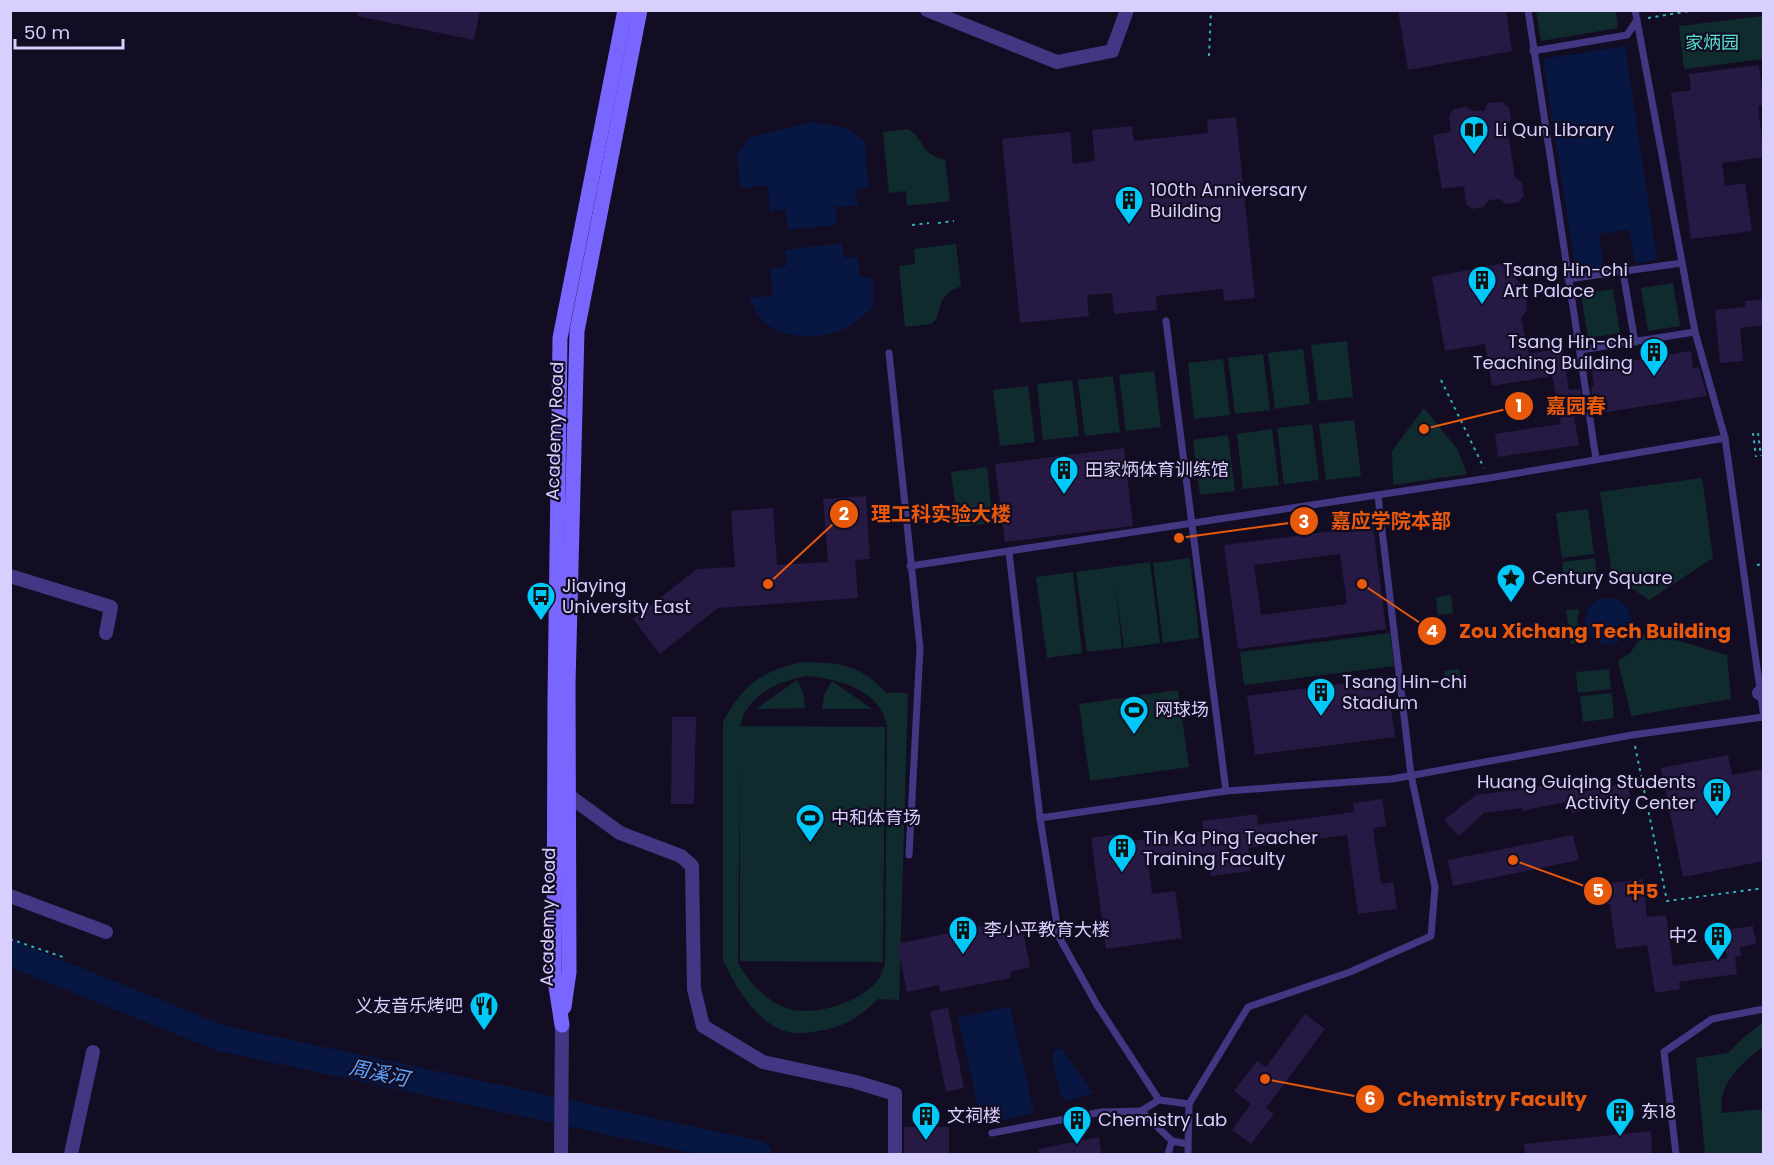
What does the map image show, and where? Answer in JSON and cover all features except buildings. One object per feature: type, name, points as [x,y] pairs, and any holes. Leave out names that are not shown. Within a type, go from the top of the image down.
[{"type":"street","name":"Academy Road","points":[[562,1025],[554,974],[560,338],[625,10]]},
{"type":"street","name":"Academy Road","points":[[562,1025],[569,972],[568,684],[577,331],[640,10]]},
{"type":"street","points":[[927,10],[1057,62],[1112,51],[1127,10]]},
{"type":"street","points":[[10,576],[111,606],[106,633]]},
{"type":"street","points":[[568,795],[620,833],[681,856],[692,866],[694,989],[703,1026],[763,1062],[856,1082],[895,1094],[895,1155]]},
{"type":"street","points":[[10,896],[106,932]]},
{"type":"street","points":[[561,1155],[562,1025]]},
{"type":"street","points":[[71,1155],[93,1052]]},
{"type":"lane","points":[[1528,10],[1596,459]]},
{"type":"lane","points":[[1040,818],[1226,791],[1392,779],[1632,735],[1763,718],[1725,438],[1695,332],[1635,10]]},
{"type":"lane","points":[[1533,51],[1627,35],[1636,20]]},
{"type":"lane","points":[[1568,279],[1682,263]]},
{"type":"lane","points":[[1623,272],[1635,342]]},
{"type":"lane","points":[[1166,321],[1226,791]]},
{"type":"lane","points":[[1580,350],[1695,332]]},
{"type":"lane","points":[[889,353],[920,648],[909,855]]},
{"type":"lane","points":[[910,566],[1378,496],[1725,438]]},
{"type":"lane","points":[[1188,1155],[1190,1104],[1248,1007],[1350,972],[1431,936],[1435,887],[1411,776],[1378,496]]},
{"type":"lane","points":[[1009,552],[1040,818],[1059,937],[1097,1005],[1159,1100]]},
{"type":"lane","points":[[1676,1155],[1664,1052],[1712,1019],[1764,1009]]},
{"type":"lane","points":[[992,1133],[1102,1112],[1141,1111],[1159,1100],[1190,1104]]},
{"type":"lane","points":[[1141,1111],[1172,1141],[1187,1144]]},
{"type":"lane","points":[[1168,1155],[1172,1141]]},
{"type":"path","points":[[1209,56],[1211,10]]},
{"type":"path","points":[[1636,20],[1695,10]]},
{"type":"path","points":[[938,223],[954,221]]},
{"type":"path","points":[[912,225],[929,223]]},
{"type":"path","points":[[1441,380],[1489,478]]},
{"type":"path","points":[[1758,433],[1761,456]]},
{"type":"path","points":[[1753,434],[1756,457]]},
{"type":"path","points":[[1757,565],[1764,564]]},
{"type":"path","points":[[1632,735],[1667,901],[1764,888]]},
{"type":"path","points":[[10,939],[63,957]]},
{"type":"green space","points":[[1536,11],[1616,11],[1618,28],[1541,41]]},
{"type":"green space","name":"家炳园","points":[[1763,16],[1763,59],[1684,69],[1679,26]]},
{"type":"green space","points":[[908,129],[926,150],[945,160],[950,201],[907,206],[906,191],[889,193],[883,132]]},
{"type":"green space","points":[[956,244],[961,286],[950,291],[942,300],[936,319],[931,324],[905,327],[899,266],[915,264],[914,249]]},
{"type":"green space","points":[[1673,283],[1680,326],[1648,331],[1641,288]]},
{"type":"green space","points":[[1613,289],[1620,333],[1588,338],[1581,294]]},
{"type":"green space","points":[[1347,341],[1353,397],[1318,401],[1311,345]]},
{"type":"green space","points":[[1303,349],[1310,404],[1275,409],[1268,353]]},
{"type":"green space","points":[[1263,354],[1270,410],[1235,414],[1228,358]]},
{"type":"green space","points":[[1223,359],[1230,415],[1194,419],[1188,363]]},
{"type":"green space","points":[[1154,371],[1161,427],[1126,431],[1119,375]]},
{"type":"green space","points":[[1113,376],[1120,432],[1085,436],[1078,380]]},
{"type":"green space","points":[[1072,380],[1079,436],[1043,440],[1037,384]]},
{"type":"green space","points":[[1028,386],[1035,442],[1000,446],[993,390]]},
{"type":"green space","points":[[1424,408],[1458,450],[1467,474],[1393,485],[1392,451]]},
{"type":"green space","points":[[1354,420],[1361,476],[1326,480],[1319,424]]},
{"type":"green space","points":[[1312,424],[1319,480],[1284,484],[1277,428]]},
{"type":"green space","points":[[1272,429],[1279,485],[1243,489],[1237,434]]},
{"type":"green space","points":[[1228,435],[1235,491],[1200,495],[1193,440]]},
{"type":"green space","points":[[987,467],[993,523],[958,527],[951,472]]},
{"type":"green space","points":[[1702,478],[1713,558],[1649,600],[1627,585],[1613,582],[1600,492]]},
{"type":"green space","points":[[1588,509],[1594,554],[1562,558],[1556,513]]},
{"type":"green space","points":[[1190,558],[1199,638],[1163,643],[1153,563]]},
{"type":"green space","points":[[1595,558],[1597,578],[1564,582],[1562,562]]},
{"type":"green space","points":[[1150,562],[1160,643],[1124,648],[1115,583],[1122,648],[1087,652],[1076,572]]},
{"type":"green space","points":[[1073,572],[1082,653],[1047,658],[1036,577]]},
{"type":"green space","points":[[1451,595],[1453,613],[1438,615],[1436,597]]},
{"type":"green space","points":[[1579,609],[1577,627],[1583,643],[1571,644],[1569,633],[1573,629],[1568,623],[1566,610]]},
{"type":"green space","points":[[1646,631],[1727,655],[1731,699],[1631,716],[1618,661],[1630,653]]},
{"type":"green space","points":[[1390,633],[1394,666],[1244,685],[1240,652]]},
{"type":"green space","points":[[802,662],[838,664],[858,670],[886,693],[908,693],[899,1000],[878,999],[865,1011],[844,1024],[801,1033],[782,1030],[760,1016],[742,995],[723,960],[723,722],[746,689],[764,675]],"holes":[[[808,676],[833,680],[868,695],[883,714],[887,726],[885,965],[880,978],[859,996],[834,1007],[807,1011],[784,1007],[770,999],[752,983],[738,963],[740,762],[740,961],[883,962],[885,727],[740,726],[749,706],[766,691],[786,681]]]},
{"type":"green space","points":[[1459,669],[1462,687],[1446,688],[1444,671]]},
{"type":"green space","points":[[1609,669],[1611,689],[1578,693],[1576,672]]},
{"type":"green space","points":[[797,680],[803,692],[805,708],[756,709]]},
{"type":"green space","points":[[832,681],[872,709],[822,709],[824,695]]},
{"type":"green space","name":"网球场","points":[[1178,690],[1189,767],[1090,781],[1079,704]]},
{"type":"green space","points":[[1612,693],[1614,718],[1583,722],[1580,696]]},
{"type":"green space","points":[[1763,1022],[1763,1047],[1733,1075],[1723,1093],[1721,1103],[1722,1113],[1763,1109],[1763,1154],[1705,1154],[1696,1058],[1728,1053]]},
{"type":"water","points":[[1625,46],[1657,260],[1635,263],[1629,229],[1599,234],[1604,268],[1576,272],[1543,59]]},
{"type":"water","points":[[813,122],[847,128],[865,141],[868,187],[854,191],[859,205],[835,207],[837,225],[788,230],[786,210],[770,212],[768,185],[740,188],[737,154],[750,137]]},
{"type":"water","points":[[842,243],[844,258],[858,257],[860,277],[873,278],[873,308],[846,328],[825,335],[790,334],[769,326],[761,319],[749,298],[773,295],[770,268],[787,266],[785,250]]},
{"type":"water","points":[[1608,598],[1624,605],[1631,621],[1624,637],[1608,644],[1592,637],[1585,621],[1592,605]]},
{"type":"water","points":[[1010,1006],[1034,1113],[982,1124],[958,1018]]},
{"type":"water","points":[[1062,1049],[1093,1093],[1067,1100],[1061,1097],[1052,1056],[1055,1050]]},
{"type":"waterway","name":"周溪河","points":[[10,953],[220,1038],[759,1154]]},
{"type":"place","name":"Li Qun Library","points":[[1474,156]]},
{"type":"place","name":"100th Anniversary Building","points":[[1129,226]]},
{"type":"place","name":"Tsang Hin-chi Art Palace","points":[[1482,306]]},
{"type":"place","name":"Tsang Hin-chi Teaching Building","points":[[1654,378]]},
{"type":"place","name":"嘉园春","points":[[1424,429]]},
{"type":"place","name":"田家炳体育训练馆","points":[[1064,496]]},
{"type":"place","name":"嘉应学院本部","points":[[1179,538]]},
{"type":"place","name":"理工科实验大楼","points":[[768,584]]},
{"type":"place","name":"Zou Xichang Tech Building","points":[[1362,584]]},
{"type":"place","name":"Century Square","points":[[1511,604]]},
{"type":"place","name":"Jiaying University East","points":[[541,622]]},
{"type":"place","name":"Tsang Hin-chi Stadium","points":[[1321,718]]},
{"type":"place","name":"网球场","points":[[1134,736]]},
{"type":"place","name":"Huang Guiqing Students Activity Center","points":[[1717,818]]},
{"type":"place","name":"中和体育场","points":[[810,844]]},
{"type":"place","name":"中5","points":[[1513,860]]},
{"type":"place","name":"Tin Ka Ping Teacher Training Faculty","points":[[1122,874]]},
{"type":"place","name":"李小平教育大楼","points":[[963,956]]},
{"type":"place","name":"中2","points":[[1718,962]]},
{"type":"place","name":"义友音乐烤吧","points":[[484,1032]]},
{"type":"place","name":"Chemistry Faculty","points":[[1265,1079]]},
{"type":"place","name":"东18","points":[[1620,1138]]},
{"type":"place","name":"文祠楼","points":[[926,1142]]},
{"type":"place","name":"Chemistry Lab","points":[[1077,1146]]}]
